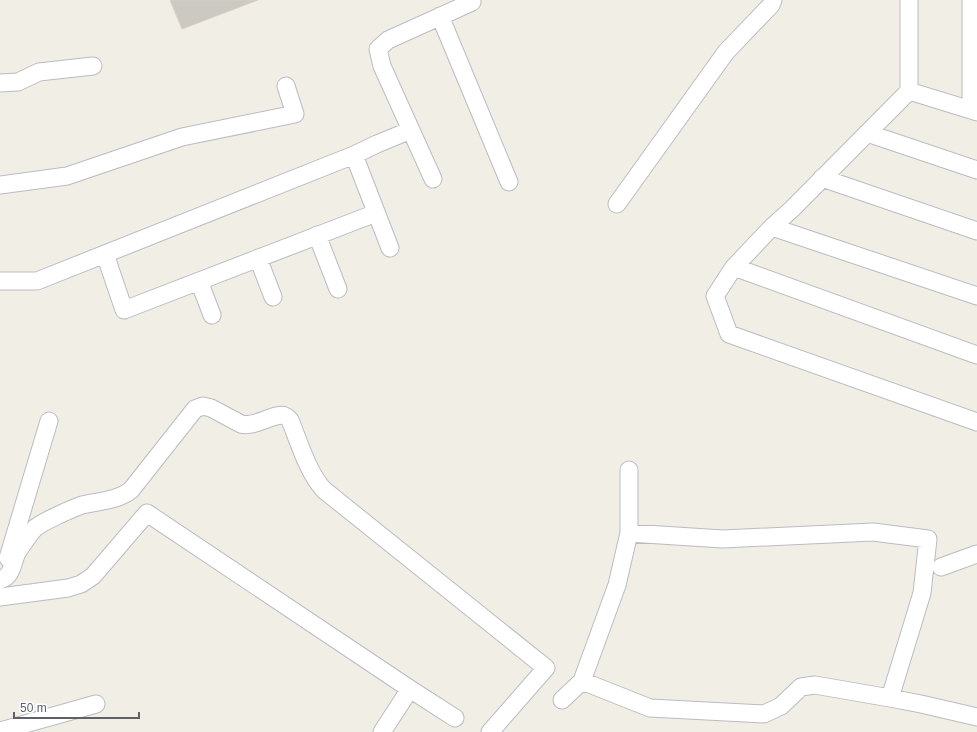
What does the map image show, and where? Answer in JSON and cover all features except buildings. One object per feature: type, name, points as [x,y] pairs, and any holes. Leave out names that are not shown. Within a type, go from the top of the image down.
[{"type":"street","points":[[617,204],[726,52],[771,5],[773,0]]},
{"type":"street","points":[[909,0],[909,91],[772,227],[734,267],[715,296],[729,334],[977,422]]},
{"type":"street","points":[[909,91],[974,111],[971,0]]},
{"type":"street","points":[[433,179],[382,66],[378,49],[388,40],[472,2]]},
{"type":"street","points":[[440,16],[509,182]]},
{"type":"street","points":[[0,83],[18,82],[39,72],[93,66]]},
{"type":"street","points":[[0,185],[67,176],[182,137],[295,114],[286,86]]},
{"type":"street","points":[[0,280],[37,281],[354,155],[411,130]]},
{"type":"street","points":[[867,133],[977,170]]},
{"type":"street","points":[[354,155],[390,248]]},
{"type":"street","points":[[822,178],[977,231]]},
{"type":"street","points":[[105,254],[124,310],[376,213]]},
{"type":"street","points":[[772,227],[977,296]]},
{"type":"street","points":[[317,235],[338,289]]},
{"type":"street","points":[[258,258],[273,297]]},
{"type":"street","points":[[734,267],[977,355]]},
{"type":"street","points":[[199,281],[212,314]]},
{"type":"street","points":[[49,421],[2,573],[9,574],[13,568],[17,553],[34,529],[46,521],[81,506],[117,498],[125,495],[131,490],[195,409],[203,406],[211,408],[245,425],[280,415],[286,416],[290,420],[313,475],[324,490],[546,668],[490,732]]},
{"type":"street","points":[[562,700],[582,681],[617,585],[629,533],[629,470]]},
{"type":"street","points":[[0,597],[68,588],[81,584],[92,576],[147,513],[455,718]]},
{"type":"street","points":[[629,533],[723,539],[873,532],[928,539],[922,593],[890,698]]},
{"type":"street","points":[[941,567],[977,554]]},
{"type":"street","points":[[582,681],[650,708],[764,714],[781,706],[801,687],[815,685],[921,704],[977,717]]},
{"type":"street","points":[[382,732],[410,689]]},
{"type":"street","points":[[0,731],[96,704]]}]
